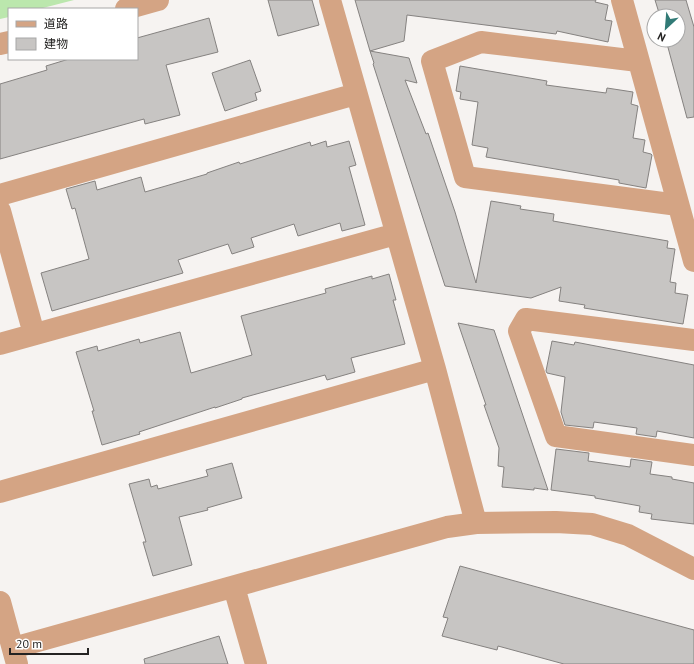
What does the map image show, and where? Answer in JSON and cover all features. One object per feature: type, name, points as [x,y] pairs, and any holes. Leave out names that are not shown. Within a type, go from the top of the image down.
[{"type":"street","points":[[130,8],[158,0]]},
{"type":"street","points":[[330,0],[435,369],[476,523]]},
{"type":"street","points":[[622,0],[694,261]]},
{"type":"street","points":[[638,61],[481,42],[432,61],[465,177],[678,205]]},
{"type":"street","points":[[0,195],[356,94]]},
{"type":"street","points":[[0,211],[34,334]]},
{"type":"street","points":[[0,344],[396,234]]},
{"type":"street","points":[[694,340],[526,319],[519,332],[556,436],[694,455]]},
{"type":"street","points":[[0,492],[435,369]]},
{"type":"street","points":[[0,602],[15,656],[234,587],[446,527],[476,523],[556,522],[592,524],[628,535],[694,569]]},
{"type":"street","points":[[234,587],[256,664]]},
{"type":"green space","points":[[0,0],[74,0],[43,8],[8,8],[8,17],[0,19]]},
{"type":"building","points":[[268,0],[312,0],[319,25],[278,36]]},
{"type":"building","points":[[355,0],[596,0],[595,2],[608,5],[605,20],[612,21],[608,42],[557,31],[556,34],[407,15],[404,41],[370,51]]},
{"type":"building","points":[[655,0],[686,0],[694,27],[694,117],[687,118],[668,48],[686,48],[686,8],[658,8]]},
{"type":"building","points":[[209,18],[218,52],[166,65],[180,115],[145,124],[144,119],[0,159],[0,84],[47,70],[46,66],[66,60],[138,60],[138,38]]},
{"type":"building","points":[[370,51],[409,58],[417,83],[405,80],[426,134],[428,133],[455,212],[476,283],[491,201],[521,206],[520,209],[554,214],[553,221],[668,241],[667,248],[675,249],[670,282],[676,283],[675,293],[688,295],[683,324],[584,308],[585,305],[559,301],[561,287],[531,298],[445,286]]},
{"type":"building","points":[[250,60],[261,91],[255,93],[257,100],[225,111],[212,73]]},
{"type":"building","points":[[460,66],[547,81],[546,85],[606,93],[607,88],[633,92],[631,104],[638,106],[633,138],[645,140],[643,152],[652,155],[646,188],[619,183],[619,180],[486,157],[488,148],[472,145],[478,102],[460,99],[461,92],[456,91]]},
{"type":"building","points":[[326,141],[327,147],[349,141],[356,165],[349,167],[365,225],[342,231],[340,223],[298,236],[294,224],[251,238],[254,247],[232,254],[228,244],[178,260],[183,273],[52,311],[41,273],[89,259],[75,208],[72,209],[66,189],[95,181],[97,190],[141,177],[145,192],[207,174],[239,162],[240,164],[310,142],[311,146]]},
{"type":"building","points":[[389,274],[396,300],[393,300],[405,344],[351,358],[355,372],[327,380],[325,375],[242,398],[139,432],[140,434],[102,445],[92,411],[94,411],[76,352],[97,346],[98,351],[139,339],[140,343],[180,332],[191,373],[252,355],[241,316],[326,293],[325,289],[372,276],[372,279]]},
{"type":"building","points":[[458,323],[494,330],[548,490],[502,487],[504,467],[498,466],[499,448]]},
{"type":"building","points":[[552,341],[574,345],[575,342],[694,365],[694,438],[657,431],[656,437],[636,434],[637,428],[594,422],[593,428],[565,425],[561,412],[565,377],[547,373],[546,371]]},
{"type":"building","points":[[556,449],[589,453],[588,461],[630,467],[631,459],[652,462],[650,474],[672,477],[672,479],[694,483],[694,524],[651,519],[652,514],[639,512],[640,506],[595,498],[595,496],[551,490]]},
{"type":"building","points":[[232,463],[242,498],[207,508],[208,510],[179,517],[192,565],[153,576],[143,542],[146,542],[129,484],[149,479],[151,487],[157,485],[158,489],[208,476],[206,470]]},
{"type":"building","points":[[460,566],[694,630],[694,664],[564,664],[498,646],[497,650],[442,636],[448,618],[443,617]]},
{"type":"building","points":[[219,636],[228,664],[145,664],[144,659]]}]
